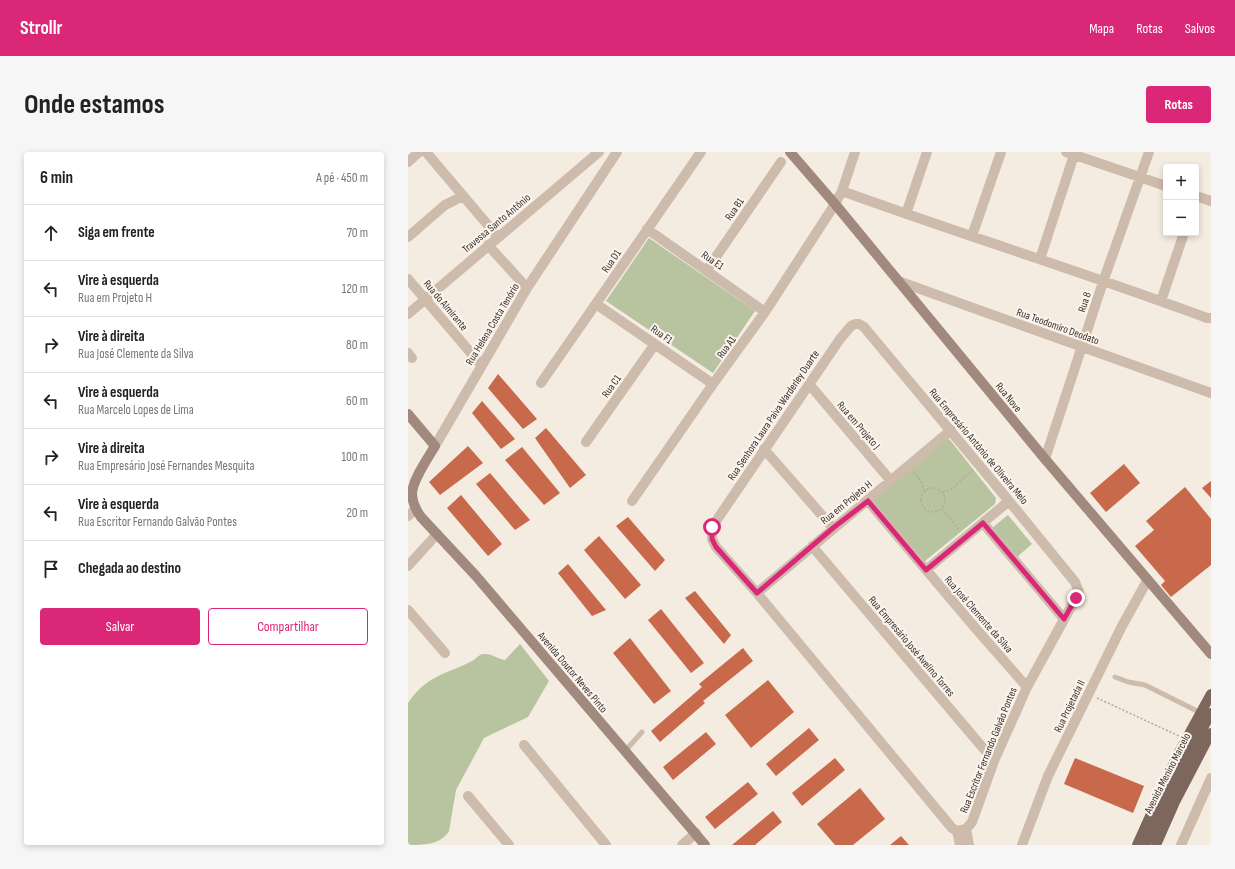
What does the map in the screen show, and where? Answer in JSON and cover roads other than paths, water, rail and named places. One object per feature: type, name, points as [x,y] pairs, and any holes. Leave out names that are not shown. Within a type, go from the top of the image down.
[{"type":"main road","points":[[1137,845],[1184,743],[1206,713],[1211,694]]},
{"type":"main road","name":"Avenida Menino Marcelo","points":[[1145,845],[1166,798],[1199,736],[1206,713]]},
{"type":"main road","name":"Avenida Menino Marcelo","points":[[1157,845],[1175,802],[1211,733]]},
{"type":"main road","points":[[1184,743],[1199,736]]},
{"type":"street","points":[[408,162],[419,152]]},
{"type":"street","points":[[426,152],[498,237]]},
{"type":"street","name":"Travessa Santo Antônio","points":[[408,314],[599,152]]},
{"type":"street","name":"Rua Helena Costa Tenório","points":[[415,514],[412,492],[421,470],[527,288],[617,152]]},
{"type":"street","name":"Rua D1","points":[[541,383],[701,152]]},
{"type":"street","name":"Rua Nove","points":[[790,152],[835,204],[1147,581],[1211,654]]},
{"type":"street","name":"Rua A1","points":[[632,501],[765,312],[835,204],[842,191],[855,152]]},
{"type":"street","points":[[906,214],[927,152]]},
{"type":"street","points":[[972,236],[1001,152]]},
{"type":"street","name":"Rua 8","points":[[1045,459],[1103,282],[1149,152]]},
{"type":"street","points":[[1040,259],[1070,153],[1163,185]]},
{"type":"street","name":"Rua B1","points":[[707,270],[781,162]]},
{"type":"street","points":[[842,191],[1209,318]]},
{"type":"street","points":[[408,237],[446,205],[463,196]]},
{"type":"street","points":[[1199,198],[1211,201]]},
{"type":"street","name":"Rua E1","points":[[647,229],[765,312]]},
{"type":"street","points":[[1161,301],[1183,236]]},
{"type":"street","points":[[488,245],[527,288]]},
{"type":"street","name":"Rua do Almirante","points":[[408,280],[481,365]]},
{"type":"street","name":"Rua Teodomiro Deodato","points":[[898,281],[1211,394]]},
{"type":"street","name":"Rua F1","points":[[596,304],[713,384]]},
{"type":"street","name":"Rua Senhora Laura Paiva Warderley Duarte","points":[[757,593],[716,547],[712,539],[712,527],[840,339],[851,326],[859,324]]},
{"type":"street","name":"Rua Empresário Antônio de Oliveira Melo","points":[[859,324],[864,327],[951,430],[1077,586]]},
{"type":"street","name":"Rua C1","points":[[586,442],[655,344]]},
{"type":"street","name":"Rua em Projeto J","points":[[809,384],[891,481]]},
{"type":"street","points":[[408,414],[435,446]]},
{"type":"street","name":"Rua em Projeto H","points":[[757,593],[951,430]]},
{"type":"street","points":[[764,449],[833,528]]},
{"type":"street","name":"Rua José Clemente da Silva","points":[[868,501],[1027,687]]},
{"type":"street","points":[[926,570],[1009,501]]},
{"type":"street","name":"Avenida Doutor Neves Pinto","points":[[415,514],[437,534],[476,576],[705,845]]},
{"type":"street","points":[[983,523],[1064,619]]},
{"type":"street","points":[[408,566],[437,534]]},
{"type":"street","name":"Rua Empresário José Avelino Torres","points":[[812,546],[994,761]]},
{"type":"street","name":"Rua Projetada II","points":[[1022,845],[1048,776],[1122,626],[1147,581]]},
{"type":"street","name":"Rua Escritor Fernando Galvão Pontes","points":[[961,830],[972,822],[994,761],[1027,687],[1079,592],[1077,586]]},
{"type":"street","points":[[757,593],[952,828],[961,830]]},
{"type":"street","points":[[408,610],[446,653]]},
{"type":"street","points":[[524,745],[606,845]]},
{"type":"street","points":[[1181,845],[1211,778]]},
{"type":"street","points":[[468,796],[509,845]]},
{"type":"street","points":[[960,845],[961,830]]},
{"type":"street","points":[[961,830],[968,845]]},
{"type":"street","points":[[682,845],[696,834]]},
{"type":"lane","points":[[1115,677],[1128,682],[1145,685],[1206,713]]},
{"type":"lane","points":[[625,751],[642,732]]}]
